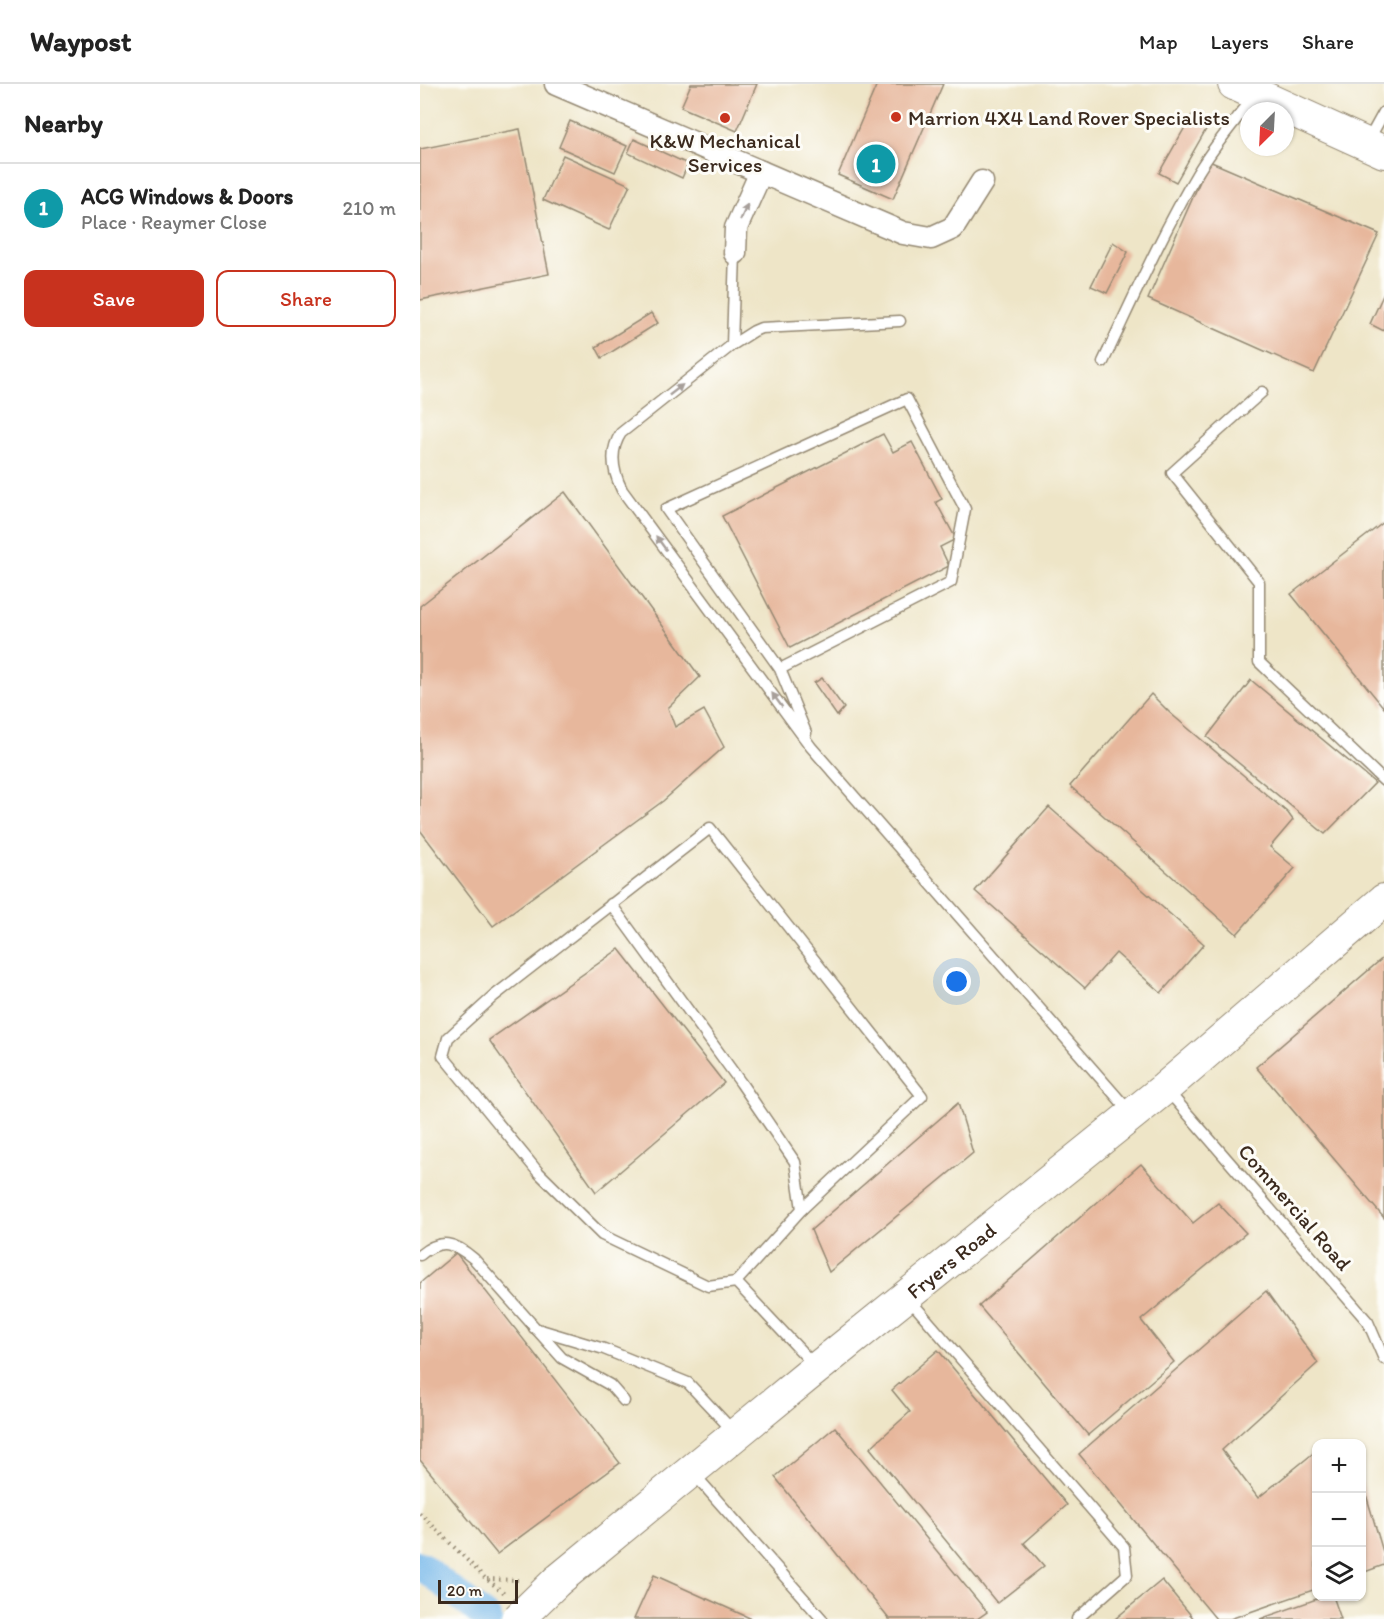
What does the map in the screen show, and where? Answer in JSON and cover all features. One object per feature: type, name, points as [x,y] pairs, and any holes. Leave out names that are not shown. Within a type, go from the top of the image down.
[{"type":"street","points":[[556,84],[903,234],[931,238],[953,228],[982,182]]},
{"type":"street","points":[[1251,87],[1375,148]]},
{"type":"street","points":[[735,253],[736,228],[761,172]]},
{"type":"street","name":"Fryers Road","points":[[516,1609],[557,1581],[1165,1088],[1384,900]]},
{"type":"lane","points":[[1103,362],[1149,264],[1197,174],[1251,87]]},
{"type":"lane","points":[[1375,148],[1384,112]]},
{"type":"lane","points":[[732,345],[735,253]]},
{"type":"lane","points":[[900,321],[761,328],[754,331],[732,345],[621,433],[616,440],[614,469],[622,490],[812,747],[1132,1114]]},
{"type":"lane","points":[[1262,392],[1172,473],[1259,582],[1259,662],[1384,782]]},
{"type":"lane","points":[[780,669],[951,582],[965,509],[907,399],[666,509],[780,669],[812,747]]},
{"type":"lane","points":[[710,828],[922,1096],[802,1209],[736,1282],[708,1286],[602,1235],[538,1172],[443,1056],[448,1038],[494,996],[611,904],[710,828]]},
{"type":"lane","points":[[611,904],[741,1083],[795,1162],[802,1209]]},
{"type":"lane","name":"Commercial Road","points":[[1165,1088],[1368,1322],[1384,1359]]},
{"type":"lane","points":[[420,1255],[438,1244],[464,1251],[474,1259],[562,1358],[610,1385],[624,1401]]},
{"type":"lane","points":[[736,1282],[817,1368]]},
{"type":"lane","points":[[907,1296],[1124,1547],[1127,1575],[1077,1619]]},
{"type":"lane","points":[[534,1328],[588,1343],[688,1383],[736,1434]]},
{"type":"lane","points":[[692,1471],[822,1619]]},
{"type":"path","points":[[420,1513],[516,1609]]},
{"type":"building","name":"K&W Mechanical Services","points":[[691,84],[757,84],[737,131],[681,107]]},
{"type":"building","points":[[877,84],[943,84],[893,199],[838,175]]},
{"type":"building","points":[[1192,115],[1209,124],[1176,182],[1159,173]]},
{"type":"building","points":[[570,121],[627,146],[615,172],[559,147]]},
{"type":"building","points":[[520,129],[549,274],[420,300],[420,149]]},
{"type":"building","points":[[634,139],[688,164],[682,178],[628,153]]},
{"type":"building","points":[[563,155],[630,185],[609,230],[543,200]]},
{"type":"building","points":[[1209,161],[1379,234],[1314,373],[1148,299]]},
{"type":"building","points":[[1113,242],[1128,252],[1107,293],[1091,286]]},
{"type":"building","points":[[1384,293],[1384,331],[1370,324]]},
{"type":"building","points":[[651,313],[658,323],[602,358],[596,347]]},
{"type":"building","points":[[883,434],[893,452],[912,442],[942,499],[936,502],[956,539],[940,547],[949,566],[790,648],[722,516]]},
{"type":"building","points":[[565,492],[700,677],[668,708],[675,727],[704,710],[724,747],[663,801],[493,926],[420,830],[420,606]]},
{"type":"building","points":[[1384,522],[1384,708],[1291,594]]},
{"type":"building","points":[[822,678],[844,708],[837,716],[814,683]]},
{"type":"building","points":[[1251,680],[1375,783],[1325,834],[1207,737]]},
{"type":"building","points":[[1151,694],[1170,713],[1288,813],[1293,820],[1270,847],[1295,868],[1237,934],[1070,786]]},
{"type":"building","points":[[1049,807],[1204,944],[1161,993],[1116,953],[1085,988],[975,891]]},
{"type":"building","points":[[619,949],[724,1083],[596,1192],[489,1040]]},
{"type":"building","points":[[1384,957],[1384,1218],[1256,1067]]},
{"type":"building","points":[[958,1103],[973,1153],[829,1272],[811,1230]]},
{"type":"building","points":[[1141,1164],[1193,1223],[1218,1203],[1246,1233],[1141,1320],[1174,1362],[1088,1435],[979,1306]]},
{"type":"building","points":[[456,1253],[620,1463],[497,1554],[420,1460],[420,1283]]},
{"type":"building","points":[[1266,1291],[1318,1363],[1222,1450],[1258,1498],[1312,1454],[1312,1590],[1230,1619],[1216,1619],[1079,1454]]},
{"type":"building","points":[[938,1350],[1067,1505],[1024,1543],[1044,1566],[997,1603],[870,1448],[910,1412],[892,1390]]},
{"type":"building","points":[[835,1427],[987,1612],[977,1619],[889,1619],[775,1477]]},
{"type":"building","points":[[1366,1494],[1384,1555],[1384,1565],[1366,1572]]},
{"type":"building","points":[[654,1575],[752,1619],[634,1619]]},
{"type":"building","points":[[1162,1580],[1194,1619],[1115,1619]]},
{"type":"building","points":[[1312,1601],[1335,1601],[1341,1619],[1260,1619]]},
{"type":"waterway","points":[[420,1565],[488,1619]]},
{"type":"place","name":"Marrion 4X4 Land Rover Specialists","points":[[896,117]]},
{"type":"place","name":"K&W Mechanical Services","points":[[725,118]]},
{"type":"place","name":"ACG Windows & Doors","points":[[876,164]]}]
